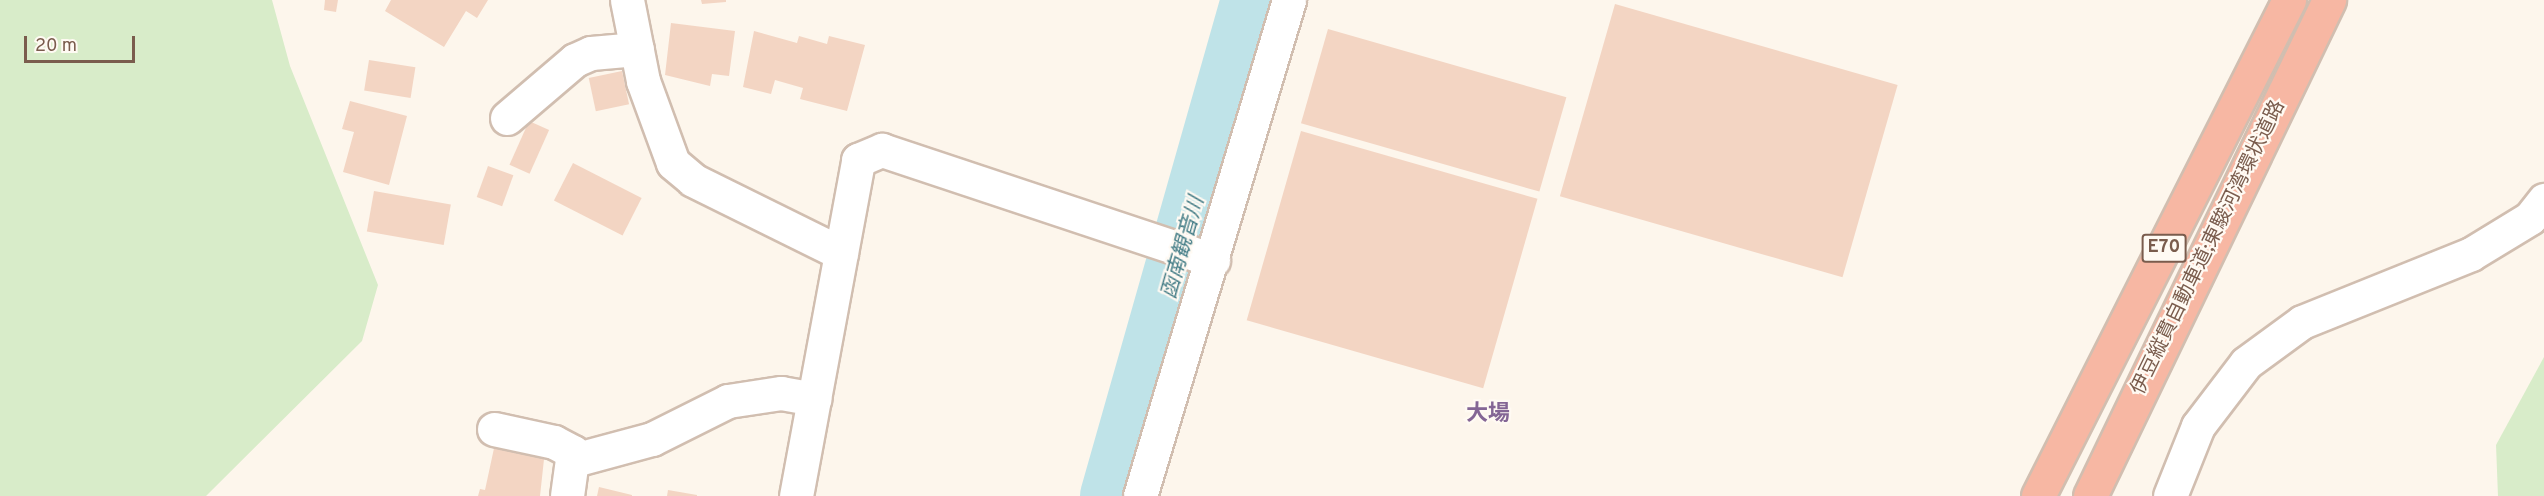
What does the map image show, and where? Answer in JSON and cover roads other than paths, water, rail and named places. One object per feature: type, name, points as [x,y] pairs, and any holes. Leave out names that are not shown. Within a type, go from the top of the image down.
[{"type":"highway","name":"伊豆縦貫自動車道;東駿河湾環状道路","points":[[2038,496],[2289,0]]},
{"type":"highway","name":"伊豆縦貫自動車道;東駿河湾環状道路","points":[[2090,496],[2329,0]]},
{"type":"street","points":[[627,0],[636,49],[663,146],[673,163],[693,180],[841,253]]},
{"type":"street","points":[[1140,496],[1214,260],[1289,0]]},
{"type":"street","points":[[507,118],[575,60],[591,52],[636,49]]},
{"type":"street","points":[[796,496],[858,160],[882,150],[1214,260]]},
{"type":"street","points":[[2170,496],[2198,426],[2246,363],[2302,322],[2471,254],[2530,218],[2544,200]]},
{"type":"street","points":[[574,460],[652,439],[728,400],[781,393],[814,399]]},
{"type":"street","points":[[494,429],[554,442],[573,452],[574,460],[567,496]]},
{"type":"waterway","name":"函南観音川","points":[[1113,496],[1254,0]]},
{"type":"district","name":"大場","points":[[1488,415]]}]
